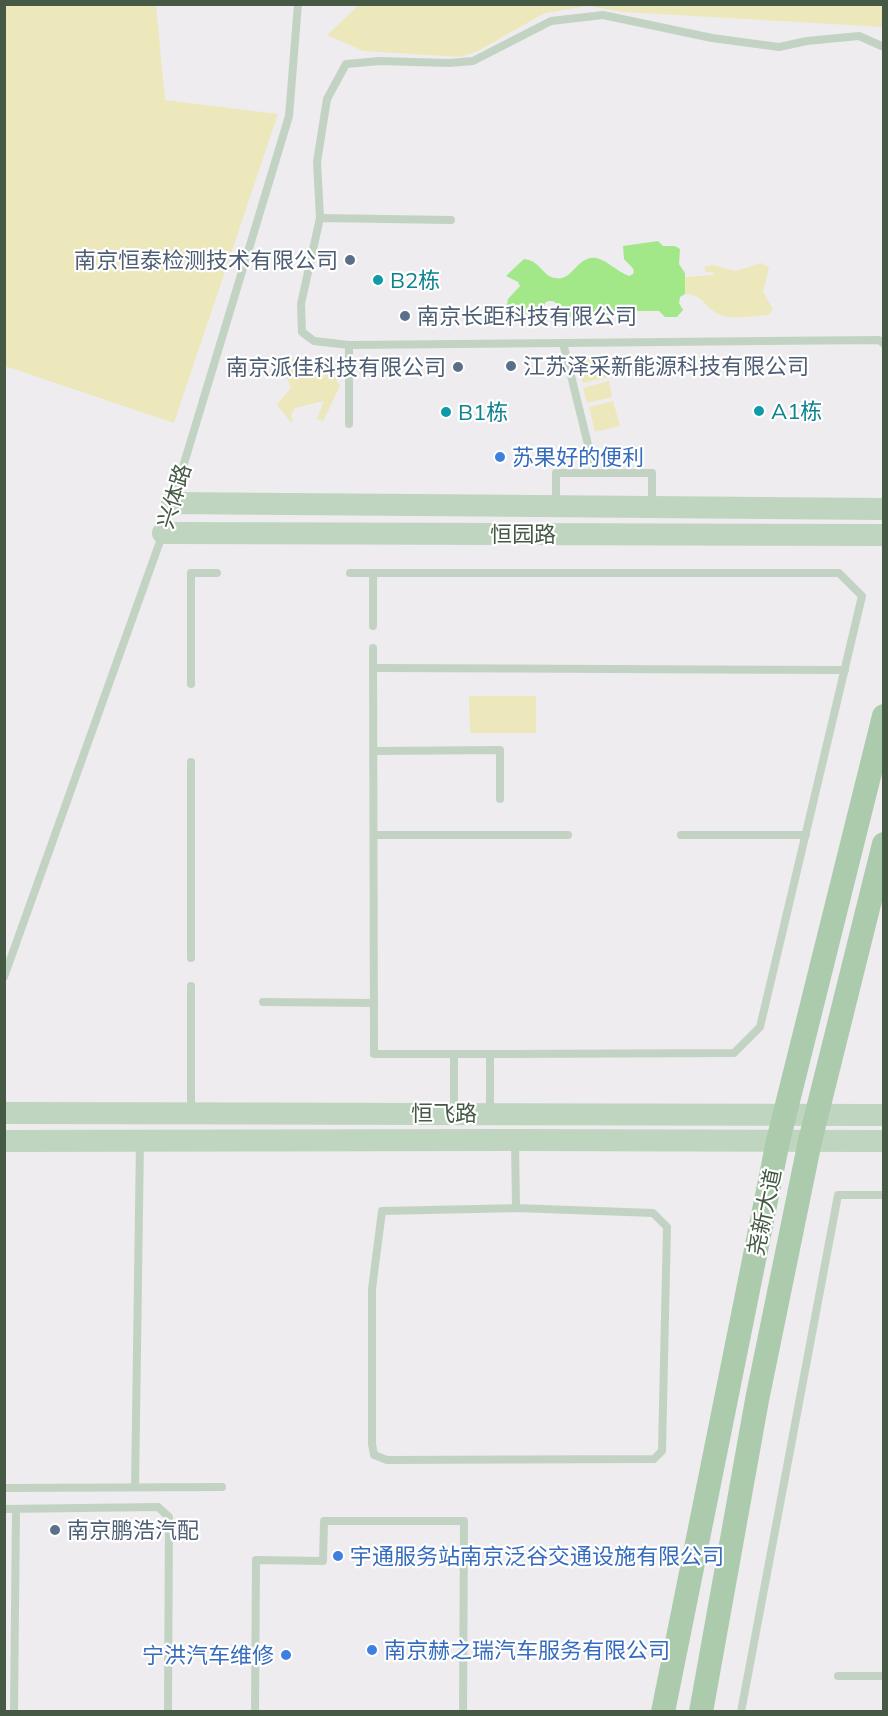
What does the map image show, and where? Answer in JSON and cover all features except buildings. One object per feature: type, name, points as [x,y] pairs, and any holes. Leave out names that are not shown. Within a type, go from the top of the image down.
[{"type":"main road","name":"恒园路","points":[[172,503],[884,509]]},
{"type":"main road","points":[[559,508],[563,534]]},
{"type":"main road","name":"恒园路","points":[[163,533],[884,535]]},
{"type":"main road","name":"尧新大道","points":[[663,1712],[778,1141],[884,716]]},
{"type":"main road","name":"尧新大道","points":[[701,1712],[757,1400],[810,1141],[884,844]]},
{"type":"main road","name":"恒飞路","points":[[4,1113],[884,1115]]},
{"type":"main road","name":"恒飞路","points":[[4,1141],[884,1141]]},
{"type":"lane","name":"兴体路","points":[[4,977],[163,533],[289,116],[298,4]]},
{"type":"lane","points":[[884,47],[859,36],[807,41],[779,47],[712,38],[603,15],[551,21],[473,61],[449,63],[380,61],[346,64],[327,99],[317,162],[320,218],[301,304],[302,332],[314,342],[349,345],[879,340],[884,344]]},
{"type":"lane","points":[[320,218],[451,220]]},
{"type":"lane","points":[[563,343],[595,473]]},
{"type":"lane","points":[[349,345],[349,424]]},
{"type":"lane","points":[[559,508],[556,473],[652,473],[652,508]]},
{"type":"lane","points":[[192,684],[192,573],[217,573]]},
{"type":"lane","points":[[350,573],[839,573],[862,596],[760,1027],[734,1053],[374,1054],[374,648]]},
{"type":"lane","points":[[374,573],[374,626]]},
{"type":"lane","points":[[374,668],[845,670]]},
{"type":"lane","points":[[374,751],[500,750],[500,798]]},
{"type":"lane","points":[[192,762],[192,958]]},
{"type":"lane","points":[[374,836],[568,835]]},
{"type":"lane","points":[[681,835],[806,835]]},
{"type":"lane","points":[[192,986],[192,1113]]},
{"type":"lane","points":[[263,1002],[374,1003]]},
{"type":"lane","points":[[454,1054],[454,1113]]},
{"type":"lane","points":[[490,1054],[490,1113]]},
{"type":"lane","points":[[515,1140],[516,1208]]},
{"type":"lane","points":[[135,1488],[141,1141]]},
{"type":"lane","points":[[741,1712],[838,1195],[884,1195]]},
{"type":"lane","points":[[516,1208],[653,1213],[667,1227],[662,1452],[654,1459],[387,1460],[374,1455],[372,1443],[372,1289],[382,1211],[516,1208]]},
{"type":"lane","points":[[4,1488],[222,1487]]},
{"type":"lane","points":[[4,1509],[158,1507],[169,1517],[168,1712]]},
{"type":"lane","points":[[14,1712],[15,1509]]},
{"type":"lane","points":[[255,1712],[256,1560],[324,1561],[324,1521],[464,1521],[463,1712]]},
{"type":"lane","points":[[838,1676],[884,1676]]},
{"type":"shaded area","points":[[5,4],[156,5],[165,100],[278,114],[174,423],[5,366]]},
{"type":"shaded area","points":[[360,4],[883,4],[884,27],[623,12],[588,6],[545,13],[478,51],[461,57],[363,51],[327,35]]},
{"type":"shaded area","points":[[658,241],[663,246],[675,246],[680,249],[679,264],[685,273],[685,294],[680,297],[679,303],[683,310],[677,317],[665,317],[659,311],[613,311],[613,317],[564,317],[558,305],[553,301],[546,302],[543,307],[528,314],[516,312],[507,305],[508,299],[520,286],[518,282],[506,276],[524,259],[530,260],[555,278],[566,276],[584,260],[590,258],[600,259],[629,276],[633,274],[633,270],[624,259],[623,246]]},
{"type":"shaded area","points":[[761,263],[769,267],[763,292],[773,309],[768,315],[730,317],[720,315],[701,299],[685,294],[685,277],[714,275],[713,272],[706,272],[704,267],[712,265],[736,271]]},
{"type":"shaded area","points":[[602,355],[604,363],[579,369],[579,360]]},
{"type":"shaded area","points":[[324,358],[340,386],[323,421],[317,419],[324,401],[295,408],[291,415],[293,422],[277,405],[291,388],[281,359]]},
{"type":"shaded area","points":[[605,366],[608,377],[583,383],[580,373]]},
{"type":"shaded area","points":[[609,381],[612,397],[587,403],[583,388]]},
{"type":"shaded area","points":[[613,401],[620,426],[595,432],[589,407]]},
{"type":"shaded area","points":[[469,696],[536,696],[536,733],[470,733]]},
{"type":"place","name":"南京恒泰检测技术有限公司","points":[[350,260]]},
{"type":"place","name":"B2栋","points":[[378,280]]},
{"type":"place","name":"南京长距科技有限公司","points":[[405,316]]},
{"type":"place","name":"江苏泽采新能源科技有限公司","points":[[511,366]]},
{"type":"place","name":"南京派佳科技有限公司","points":[[458,367]]},
{"type":"place","name":"A1栋","points":[[759,411]]},
{"type":"place","name":"B1栋","points":[[446,412]]},
{"type":"place","name":"苏果好的便利","points":[[500,457]]},
{"type":"place","name":"南京鹏浩汽配","points":[[55,1530]]},
{"type":"place","name":"宇通服务站南京泛谷交通设施有限公司","points":[[338,1556]]},
{"type":"place","name":"南京赫之瑞汽车服务有限公司","points":[[372,1650]]},
{"type":"place","name":"宁洪汽车维修","points":[[286,1655]]}]
